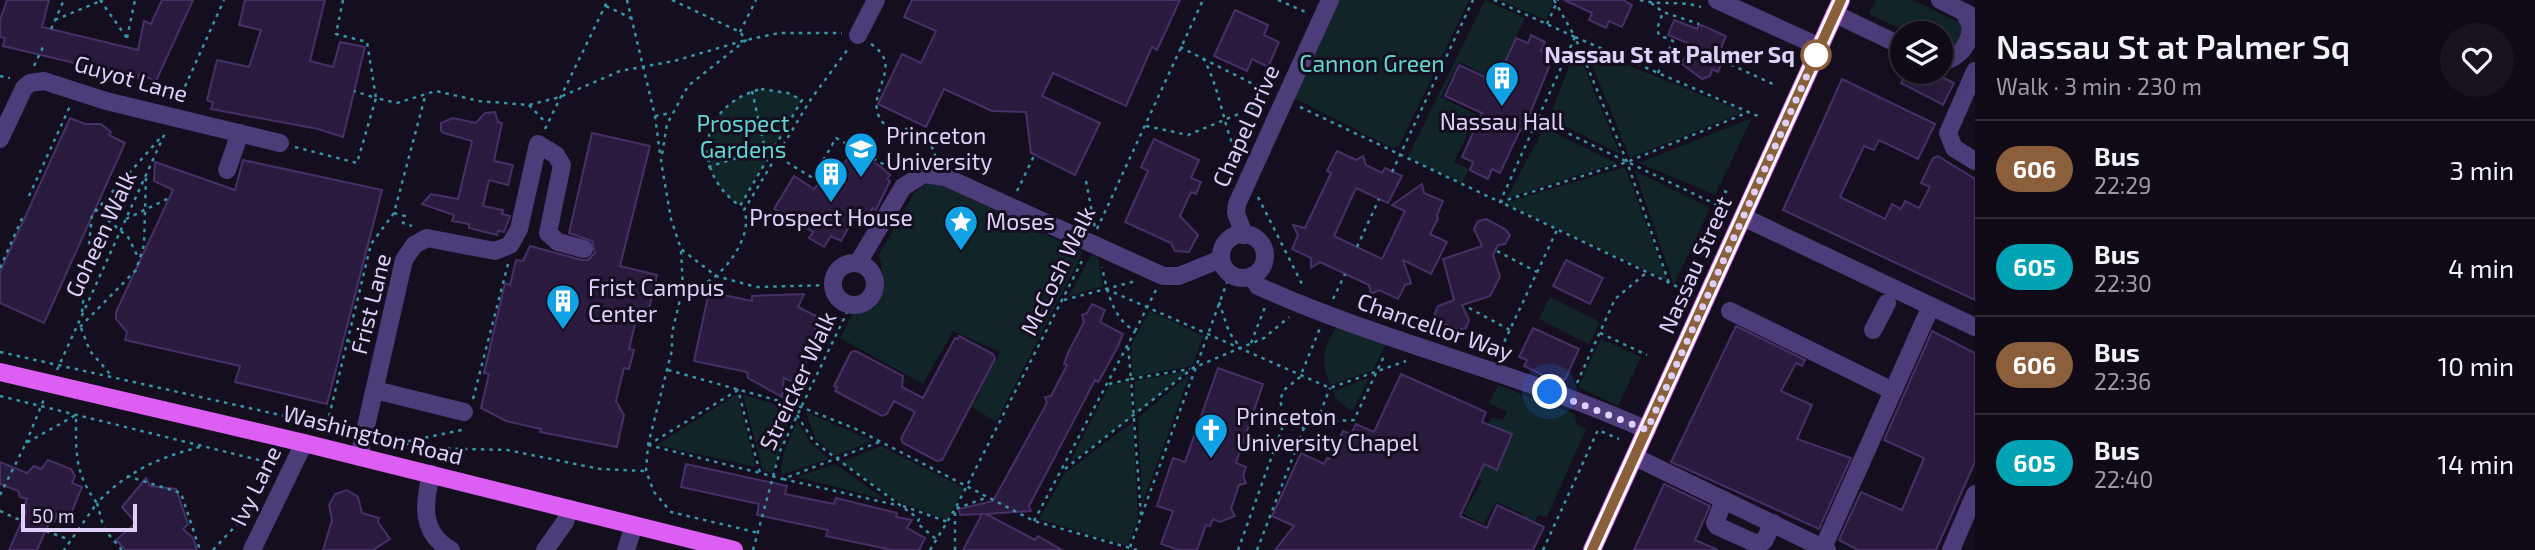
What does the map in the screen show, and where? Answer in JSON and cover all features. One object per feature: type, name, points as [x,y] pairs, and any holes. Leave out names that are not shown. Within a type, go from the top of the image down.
[{"type":"main road","name":"Nassau Street","points":[[1592,550],[1838,7]]},
{"type":"main road","name":"Washington Road","points":[[0,372],[304,443],[734,550]]},
{"type":"street","points":[[857,36],[876,0]]},
{"type":"street","name":"Chapel Drive","points":[[1244,234],[1236,214],[1237,204],[1330,0]]},
{"type":"street","points":[[1717,0],[1820,47]]},
{"type":"street","points":[[1940,0],[1970,15],[1971,26],[1967,41],[1958,55],[1953,57]]},
{"type":"street","points":[[1838,7],[1890,39]]},
{"type":"street","points":[[1953,68],[1973,75],[1948,133],[1954,148],[1975,161]]},
{"type":"street","name":"Guyot Lane","points":[[0,139],[24,88],[30,83],[44,80],[169,124],[240,133],[280,143]]},
{"type":"street","points":[[227,170],[240,133]]},
{"type":"street","points":[[538,144],[556,155],[562,166],[548,233],[558,242],[584,248]]},
{"type":"street","name":"Frist Lane","points":[[359,457],[407,252],[427,238],[495,251],[510,245],[519,229],[538,144]]},
{"type":"street","points":[[858,263],[873,275],[875,289],[867,301],[850,306],[836,297],[832,285],[839,269],[858,263],[902,187],[924,174],[945,177],[1009,207],[1093,237],[1163,275],[1179,276],[1226,267]]},
{"type":"street","points":[[1743,217],[1975,327]]},
{"type":"street","points":[[1244,234],[1257,240],[1264,253],[1262,267],[1252,276],[1237,277],[1226,267],[1224,245],[1229,239],[1244,234]]},
{"type":"street","name":"Chancellor Way","points":[[1252,276],[1258,286],[1325,315],[1570,398],[1647,430]]},
{"type":"street","points":[[1873,330],[1887,303]]},
{"type":"street","points":[[1635,457],[1825,549],[1931,306]]},
{"type":"street","points":[[1730,311],[1893,391]]},
{"type":"street","points":[[375,390],[468,410]]},
{"type":"street","name":"Ivy Lane","points":[[252,550],[304,443]]},
{"type":"street","points":[[431,474],[424,512],[428,526],[451,550]]},
{"type":"street","points":[[1951,550],[1975,494]]},
{"type":"street","points":[[1724,500],[1715,523],[1717,526],[1757,544],[1764,541],[1773,523]]},
{"type":"street","points":[[545,550],[565,522],[569,509]]},
{"type":"street","points":[[626,550],[634,525]]},
{"type":"path","points":[[51,29],[64,0]]},
{"type":"path","points":[[55,20],[101,0],[127,38],[135,0]]},
{"type":"path","points":[[280,143],[358,163],[376,97],[367,42],[336,34],[343,0]]},
{"type":"path","points":[[538,144],[608,0]]},
{"type":"path","points":[[627,0],[655,117],[669,208],[681,249],[683,287],[672,333],[668,370],[648,445],[646,471],[654,492],[671,512],[759,533]]},
{"type":"path","points":[[672,0],[740,32],[746,40]]},
{"type":"path","points":[[740,32],[756,0]]},
{"type":"path","name":"McCosh Walk","points":[[931,549],[955,509],[1063,300],[1203,0]]},
{"type":"path","points":[[1278,0],[1320,19]]},
{"type":"path","points":[[1392,172],[1473,0]]},
{"type":"path","points":[[1494,0],[1760,117]]},
{"type":"path","name":"Goheen Walk","points":[[59,364],[79,326],[81,316],[223,1]]},
{"type":"path","points":[[1546,24],[1556,1]]},
{"type":"path","points":[[1556,1],[1627,162],[1669,283]]},
{"type":"path","points":[[1651,3],[1663,12],[1699,24]]},
{"type":"path","points":[[606,6],[631,18]]},
{"type":"path","points":[[1658,73],[1673,41],[1659,34],[1657,29],[1663,12]]},
{"type":"path","points":[[354,91],[397,103],[436,91],[479,101],[529,105],[560,97],[601,78],[746,40],[815,32],[857,36],[873,44],[884,60],[886,75],[876,103],[880,117],[895,129],[918,129],[925,134],[931,141],[938,165]]},
{"type":"path","points":[[683,287],[704,284],[716,276],[729,261],[746,230],[744,210],[811,99],[857,36]]},
{"type":"path","points":[[1500,202],[1574,37]]},
{"type":"path","points":[[661,161],[671,113],[700,73],[746,40]]},
{"type":"path","points":[[32,72],[43,47]]},
{"type":"path","points":[[1181,47],[1399,155],[1678,287]]},
{"type":"path","points":[[1723,61],[1775,85]]},
{"type":"path","points":[[29,197],[78,90]]},
{"type":"path","points":[[779,91],[802,100],[740,206],[716,185],[708,167],[708,141],[713,125],[731,103],[752,92],[779,91]]},
{"type":"path","points":[[752,92],[765,149],[813,178],[836,138],[910,180]]},
{"type":"path","points":[[327,425],[371,244],[394,213],[426,93]]},
{"type":"path","points":[[1145,126],[1188,135],[1257,105],[1286,100]]},
{"type":"path","points":[[529,105],[547,124]]},
{"type":"path","points":[[1500,202],[1627,162],[1749,112]]},
{"type":"path","points":[[655,117],[671,113]]},
{"type":"path","points":[[1538,119],[1717,205]]},
{"type":"path","points":[[81,316],[95,209],[169,124]]},
{"type":"path","points":[[708,167],[765,149]]},
{"type":"path","points":[[1009,207],[1034,156]]},
{"type":"path","points":[[117,377],[105,371],[95,358],[79,326],[136,270],[144,245],[147,173]]},
{"type":"path","points":[[1086,181],[1093,237]]},
{"type":"path","points":[[1724,191],[1731,194]]},
{"type":"path","points":[[125,220],[171,197]]},
{"type":"path","points":[[1357,247],[1379,199]]},
{"type":"path","points":[[95,209],[133,242],[138,258]]},
{"type":"path","points":[[394,213],[405,216],[403,223],[412,225]]},
{"type":"path","points":[[0,268],[23,216]]},
{"type":"path","points":[[1710,220],[1716,223]]},
{"type":"path","points":[[1490,372],[1557,230]]},
{"type":"path","points":[[681,249],[716,276],[755,287],[832,285]]},
{"type":"path","points":[[1497,251],[1536,272]]},
{"type":"path","points":[[400,443],[466,430],[468,410],[504,269],[512,260]]},
{"type":"path","points":[[1102,266],[1106,289],[1122,324],[1135,331]]},
{"type":"path","points":[[1129,548],[1219,302],[1226,267]]},
{"type":"path","points":[[1570,398],[1615,299],[1646,273]]},
{"type":"path","points":[[1238,550],[1285,420],[1280,400],[1284,390],[1300,377],[1345,274]]},
{"type":"path","points":[[1034,521],[1163,275]]},
{"type":"path","points":[[1063,300],[1139,281]]},
{"type":"path","points":[[1106,289],[1330,388],[1432,352]]},
{"type":"path","points":[[1251,343],[1271,292]]},
{"type":"path","points":[[1219,302],[1229,332],[1238,346]]},
{"type":"path","name":"Streicker Walk","points":[[753,550],[780,451],[850,306]]},
{"type":"path","points":[[1062,471],[1135,417],[1193,368],[1238,346],[1264,338],[1303,306]]},
{"type":"path","points":[[1469,308],[1510,330]]},
{"type":"path","points":[[1600,333],[1647,355]]},
{"type":"path","points":[[1257,550],[1304,428],[1316,422],[1354,420],[1392,338]]},
{"type":"path","points":[[348,340],[374,361]]},
{"type":"path","points":[[1128,345],[1141,518]]},
{"type":"path","points":[[0,352],[357,432]]},
{"type":"path","points":[[1107,385],[1193,368]]},
{"type":"path","points":[[668,370],[801,407],[856,429],[1034,521],[1137,550]]},
{"type":"path","points":[[1316,422],[1330,388]]},
{"type":"path","points":[[648,445],[738,390]]},
{"type":"path","points":[[738,390],[760,473]]},
{"type":"path","points":[[0,396],[207,445],[279,465]]},
{"type":"path","points":[[0,495],[41,406]]},
{"type":"path","points":[[26,443],[76,415]]},
{"type":"path","points":[[76,415],[76,453],[80,478],[97,503],[104,529],[122,550]]},
{"type":"path","points":[[796,415],[803,430],[835,460],[919,519],[917,523],[936,539]]},
{"type":"path","points":[[1285,420],[1304,428]]},
{"type":"path","points":[[1543,550],[1598,430],[1619,439]]},
{"type":"path","points":[[373,436],[425,448],[507,450],[600,469],[646,471]]},
{"type":"path","points":[[783,479],[879,442]]},
{"type":"path","points":[[64,550],[97,503],[127,476],[158,460],[207,445]]},
{"type":"path","points":[[648,445],[899,505],[948,522]]},
{"type":"path","points":[[127,476],[181,493],[199,547],[195,550]]},
{"type":"path","points":[[955,550],[955,509],[988,497]]},
{"type":"path","points":[[213,550],[255,505]]},
{"type":"path","points":[[0,511],[22,521]]},
{"type":"path","points":[[46,531],[70,540]]},
{"type":"path","points":[[931,549],[936,550]]},
{"type":"green space","name":"Cannon Green","points":[[1336,0],[1469,0],[1399,146],[1392,148],[1294,98]]},
{"type":"green space","points":[[1485,0],[1525,18],[1495,80],[1459,62],[1441,97],[1477,115],[1454,162],[1469,169],[1462,183],[1408,157]]},
{"type":"green space","points":[[1499,0],[1551,0],[1553,4],[1546,20]]},
{"type":"green space","points":[[1876,0],[1913,0],[1967,26],[1954,54],[1953,21],[1890,21],[1890,24],[1869,14]]},
{"type":"green space","points":[[1576,48],[1620,154],[1549,118]]},
{"type":"green space","points":[[1585,48],[1744,112],[1630,158]]},
{"type":"green space","name":"Prospect Gardens","points":[[761,89],[788,93],[802,100],[740,206],[724,191],[713,175],[708,157],[708,140],[724,109],[740,97]]},
{"type":"green space","points":[[1752,118],[1715,195],[1639,163]]},
{"type":"green space","points":[[1544,128],[1617,163],[1507,198]]},
{"type":"green space","points":[[1625,167],[1667,280],[1504,203]]},
{"type":"green space","points":[[1635,171],[1710,208],[1674,285]]},
{"type":"green space","points":[[926,184],[939,184],[1083,252],[996,422],[972,407],[1000,352],[953,331],[923,384],[840,338],[853,313],[864,309],[878,298],[883,284],[879,255],[914,193]]},
{"type":"green space","points":[[1091,255],[1098,258],[1103,286],[1069,296]]},
{"type":"green space","points":[[1550,297],[1600,322],[1589,344],[1539,319]]},
{"type":"green space","points":[[1150,311],[1203,336],[1192,366],[1133,377],[1131,345]]},
{"type":"green space","points":[[1338,325],[1386,344],[1373,370],[1331,385],[1325,368],[1324,354]]},
{"type":"green space","points":[[1601,339],[1641,357],[1618,406],[1578,387]]},
{"type":"green space","points":[[1188,371],[1136,414],[1134,381]]},
{"type":"green space","points":[[1190,374],[1142,504],[1138,418]]},
{"type":"green space","points":[[1369,378],[1353,411],[1346,408],[1334,395],[1333,391]]},
{"type":"green space","points":[[1129,381],[1133,417],[1070,462],[1109,386]]},
{"type":"green space","points":[[1498,385],[1574,414],[1577,424],[1586,429],[1547,517],[1538,515],[1530,533],[1512,541],[1524,514],[1496,502],[1484,524],[1463,514],[1482,481],[1468,468],[1492,417],[1503,420],[1507,412],[1489,403]],"holes":[[[1493,426],[1511,434],[1497,469],[1478,462]]]},
{"type":"green space","points":[[737,394],[756,467],[657,445]]},
{"type":"green space","points":[[743,395],[792,409],[773,473],[763,471]]},
{"type":"green space","points":[[806,412],[872,441],[835,456],[816,439]]},
{"type":"green space","points":[[797,421],[809,441],[829,459],[780,475],[784,452]]},
{"type":"green space","points":[[1133,422],[1138,518],[1128,546],[1039,519],[1065,473]]},
{"type":"green space","points":[[881,446],[964,488],[947,520],[901,503],[841,462]]},
{"type":"green space","points":[[835,464],[886,500],[797,477]]},
{"type":"building","points":[[7,0],[49,0],[42,27],[138,50],[144,21],[151,24],[162,0],[193,0],[156,81],[139,74],[138,78],[3,46],[5,38],[0,37],[0,20]]},
{"type":"building","points":[[245,0],[325,0],[310,61],[333,67],[340,42],[365,47],[343,137],[318,129],[211,109],[213,103],[207,100],[217,60],[249,67],[261,30],[239,25]]},
{"type":"building","points":[[912,0],[1180,0],[1157,50],[1152,47],[1126,106],[1053,73],[1042,96],[1100,123],[1075,175],[1031,153],[1026,112],[992,111],[944,89],[926,127],[878,104],[902,54],[921,63],[936,31],[904,17]]},
{"type":"building","points":[[1564,0],[1623,0],[1632,5],[1622,27],[1609,21],[1606,28],[1589,20],[1592,13]]},
{"type":"building","points":[[1235,10],[1268,25],[1264,35],[1279,42],[1268,67],[1252,59],[1247,71],[1214,56]]},
{"type":"building","points":[[1674,20],[1697,29],[1699,24],[1726,36],[1721,48],[1727,50],[1718,72],[1712,69],[1710,76],[1702,79],[1682,64],[1690,44],[1668,35]]},
{"type":"building","name":"Nassau Hall","points":[[1531,35],[1545,42],[1541,51],[1553,57],[1523,131],[1520,130],[1500,173],[1492,169],[1488,179],[1470,170],[1473,162],[1462,157],[1482,113],[1445,96],[1459,65],[1496,82],[1516,38],[1528,43]]},
{"type":"building","points":[[1842,79],[1935,124],[1918,159],[1879,140],[1874,150],[1864,146],[1840,197],[1885,219],[1892,204],[1901,209],[1905,201],[1919,208],[1930,187],[1921,183],[1933,158],[1938,156],[1975,179],[1975,300],[1783,210]]},
{"type":"building","points":[[1954,83],[1943,105],[1903,84]]},
{"type":"building","points":[[495,112],[498,122],[502,123],[494,161],[513,165],[508,185],[489,180],[483,206],[503,210],[502,214],[510,216],[504,232],[498,231],[497,235],[469,228],[469,224],[452,221],[454,215],[422,204],[431,194],[458,199],[472,141],[444,133],[441,131],[441,123],[453,118],[476,123],[485,113]]},
{"type":"building","points":[[70,118],[85,124],[101,124],[111,132],[109,135],[125,143],[44,323],[0,303],[0,272]]},
{"type":"building","name":"Frist Campus Center","points":[[592,133],[650,146],[620,266],[657,275],[649,309],[637,316],[629,349],[634,350],[629,369],[624,368],[616,401],[624,415],[617,447],[540,432],[541,429],[506,421],[481,408],[489,374],[484,373],[505,283],[510,285],[516,260],[523,261],[530,246],[582,260],[588,260],[595,253],[592,241],[569,233]]},
{"type":"building","points":[[1154,139],[1199,160],[1191,178],[1201,182],[1196,194],[1191,192],[1180,216],[1198,235],[1189,252],[1175,251],[1171,243],[1125,222],[1148,171],[1141,167]]},
{"type":"building","points":[[1337,151],[1356,160],[1363,156],[1366,165],[1382,173],[1385,168],[1402,176],[1388,203],[1356,188],[1334,236],[1382,259],[1405,211],[1392,205],[1422,184],[1424,193],[1443,201],[1430,234],[1447,242],[1431,274],[1403,260],[1411,283],[1405,285],[1398,299],[1379,290],[1371,294],[1369,285],[1320,262],[1311,268],[1311,258],[1292,249],[1298,235],[1293,225],[1305,228],[1331,173],[1327,171]]},
{"type":"building","name":"Prospect House","points":[[850,155],[860,160],[863,156],[880,166],[890,175],[887,179],[890,181],[876,210],[873,208],[865,222],[855,216],[841,241],[831,236],[824,247],[809,238],[813,232],[774,209],[794,176],[814,189],[827,175],[834,179]]},
{"type":"building","points":[[243,160],[382,190],[327,404],[235,382],[240,366],[125,340],[127,332],[116,319],[116,312],[173,190],[154,181],[155,162],[235,190]]},
{"type":"building","points":[[1486,219],[1505,229],[1510,235],[1505,244],[1498,245],[1493,255],[1500,277],[1490,296],[1462,305],[1469,320],[1466,328],[1458,330],[1437,321],[1435,313],[1438,306],[1454,300],[1443,259],[1482,246],[1474,229],[1478,221]]},
{"type":"building","points":[[1566,260],[1603,278],[1590,304],[1553,286]]},
{"type":"building","points":[[709,292],[752,301],[752,296],[804,294],[798,307],[820,318],[815,329],[822,332],[795,383],[784,378],[782,397],[748,378],[747,372],[694,361]]},
{"type":"building","points":[[1092,304],[1105,310],[1100,322],[1123,334],[1118,346],[1098,382],[1095,380],[1029,506],[1031,511],[986,514],[1035,540],[1038,536],[1062,550],[963,550],[982,514],[960,515],[959,509],[993,501],[1047,403],[1045,397],[1051,396],[1067,365],[1064,364],[1068,353],[1084,322],[1082,315],[1087,313]]},
{"type":"building","points":[[1736,326],[1805,360],[1802,366],[1796,363],[1781,391],[1812,405],[1797,439],[1851,458],[1819,529],[1671,462]]},
{"type":"building","points":[[1533,328],[1579,349],[1565,380],[1557,376],[1555,381],[1524,366],[1527,360],[1519,357]]},
{"type":"building","points":[[1932,331],[1975,353],[1975,462],[1936,550],[1858,550],[1839,540],[1861,492],[1902,510],[1924,458],[1884,440]]},
{"type":"building","points":[[959,336],[993,354],[995,359],[942,460],[937,461],[903,443],[901,439],[915,412],[894,401],[887,414],[882,416],[835,391],[837,387],[834,386],[851,352],[856,351],[903,376],[902,387],[923,398],[955,338],[958,339]]},
{"type":"building","name":"Princeton University Chapel","points":[[1218,368],[1263,384],[1236,463],[1246,467],[1243,476],[1246,483],[1239,485],[1231,509],[1235,516],[1220,522],[1213,519],[1210,526],[1206,525],[1197,550],[1179,550],[1161,544],[1173,511],[1157,506],[1173,458],[1185,462]]},
{"type":"building","points":[[1401,374],[1486,412],[1482,422],[1512,434],[1497,470],[1484,464],[1460,516],[1487,528],[1497,505],[1544,527],[1533,550],[1275,550],[1294,526],[1272,516],[1301,453],[1324,464],[1327,458],[1330,459],[1343,431],[1351,434],[1356,424],[1374,432]]},
{"type":"building","points":[[48,460],[71,469],[75,476],[72,483],[82,487],[69,519],[58,513],[54,522],[49,523],[37,550],[9,550],[26,512],[24,507],[27,499],[20,497],[18,491],[0,484],[0,462],[27,473],[34,466],[41,469]]},
{"type":"building","points":[[686,464],[787,486],[785,494],[834,504],[836,498],[897,513],[896,517],[912,520],[907,528],[925,538],[919,550],[892,550],[826,536],[828,530],[757,515],[759,504],[681,487]]},
{"type":"building","points":[[146,478],[150,486],[176,489],[188,524],[183,529],[193,538],[197,550],[126,550],[116,540],[136,523],[122,507]]},
{"type":"building","points":[[1664,484],[1710,506],[1695,540],[1718,550],[1634,550]]},
{"type":"building","points":[[347,490],[358,497],[362,513],[379,518],[378,522],[390,539],[373,550],[323,550],[332,520],[329,505],[335,494]]},
{"type":"bus line","name":"606","points":[[1592,550],[1841,0]]},
{"type":"place","name":"Nassau St at Palmer Sq","points":[[1816,55]]},
{"type":"place","name":"Nassau Hall","points":[[1502,108]]},
{"type":"place","name":"Princeton University","points":[[861,179]]},
{"type":"place","name":"Prospect House","points":[[831,204]]},
{"type":"place","name":"Moses","points":[[961,252]]},
{"type":"place","name":"Frist Campus Center","points":[[563,331]]},
{"type":"place","name":"Princeton University Chapel","points":[[1211,460]]},
{"type":"route","points":[[1550,392],[1647,430],[1820,47],[1816,55]]}]
